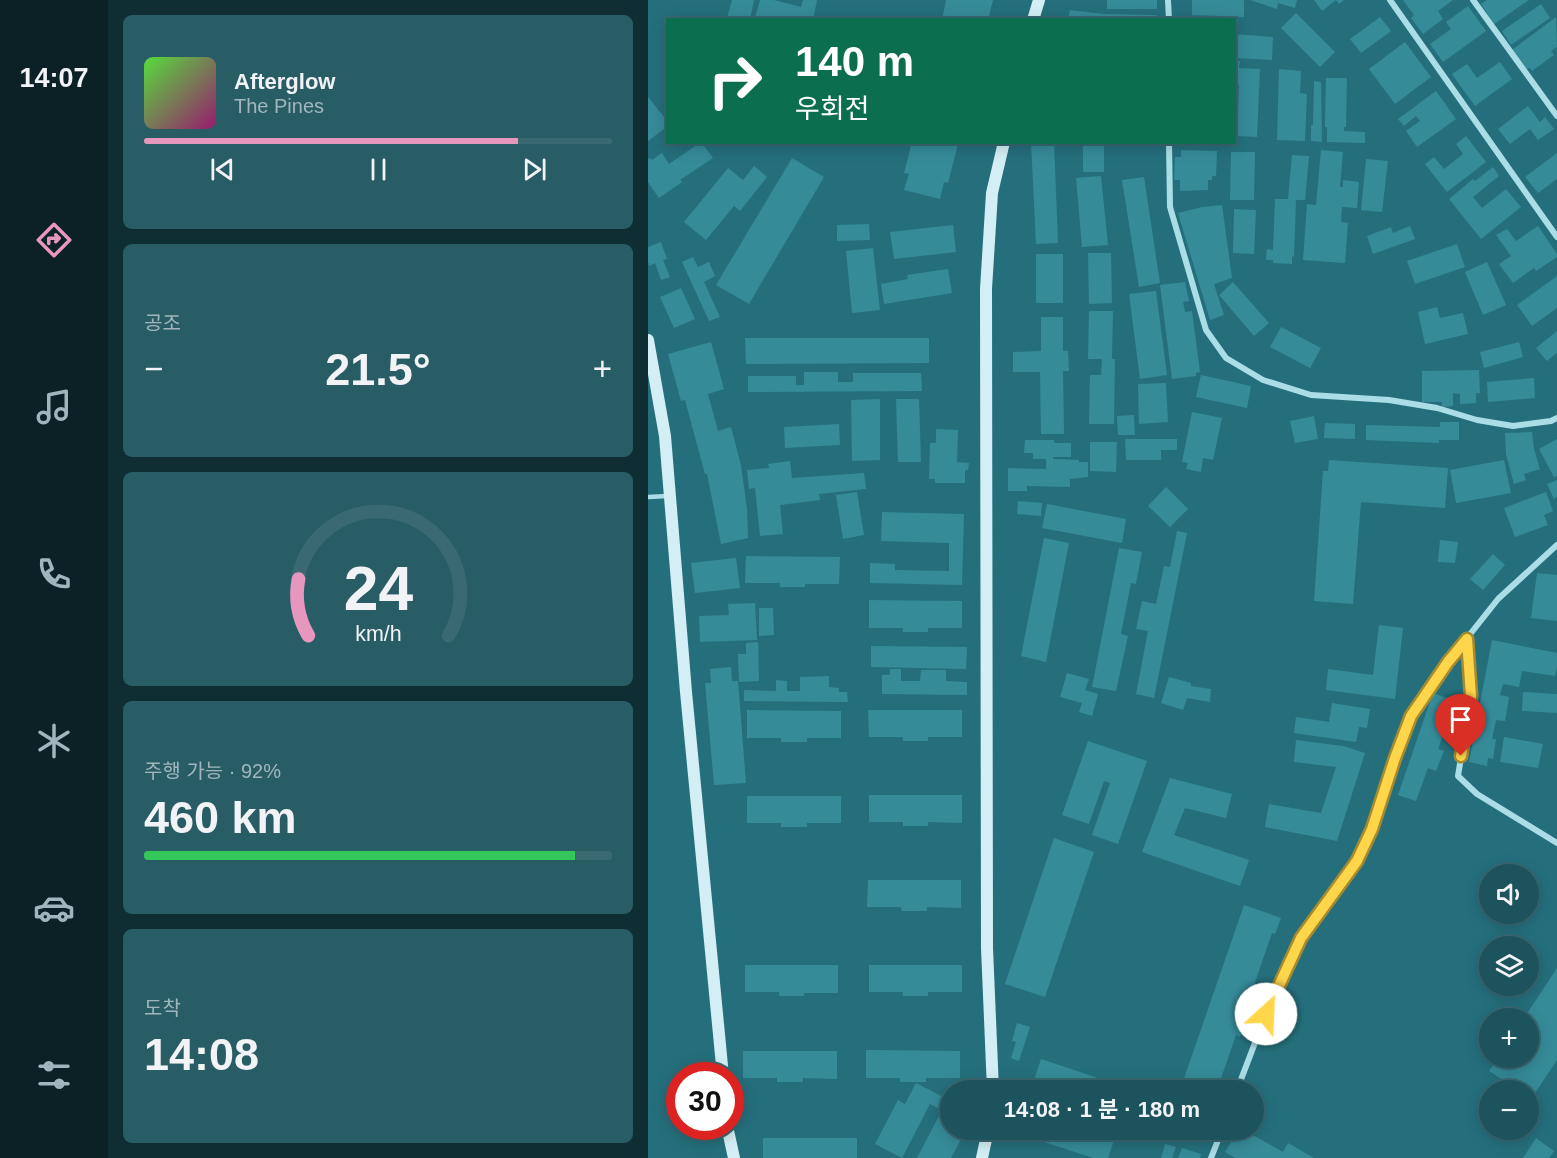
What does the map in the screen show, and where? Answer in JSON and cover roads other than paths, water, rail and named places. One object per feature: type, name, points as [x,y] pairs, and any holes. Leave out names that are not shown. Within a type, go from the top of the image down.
[{"type":"street","points":[[1034,18],[1039,0]]},
{"type":"street","points":[[1168,0],[1169,18]]},
{"type":"street","points":[[1389,0],[1557,237]]},
{"type":"street","points":[[1473,0],[1557,116]]},
{"type":"street","points":[[993,1080],[987,948],[986,289],[992,193],[1004,144]]},
{"type":"street","points":[[1169,144],[1170,207],[1206,330],[1226,358],[1263,380],[1311,395],[1389,400],[1437,408],[1477,420],[1514,426],[1551,422],[1557,418]]},
{"type":"street","points":[[648,340],[665,436],[686,692],[722,1062]]},
{"type":"street","points":[[1241,1080],[1266,1014],[1301,938],[1357,861],[1372,829],[1411,716],[1448,662],[1498,599],[1557,545]]},
{"type":"street","points":[[1467,639],[1471,696],[1458,776],[1477,794],[1557,843]]},
{"type":"street","points":[[730,1140],[735,1158]]},
{"type":"street","points":[[982,1158],[986,1140]]},
{"type":"street","points":[[1211,1158],[1218,1140]]},
{"type":"lane","points":[[648,497],[670,496]]}]
